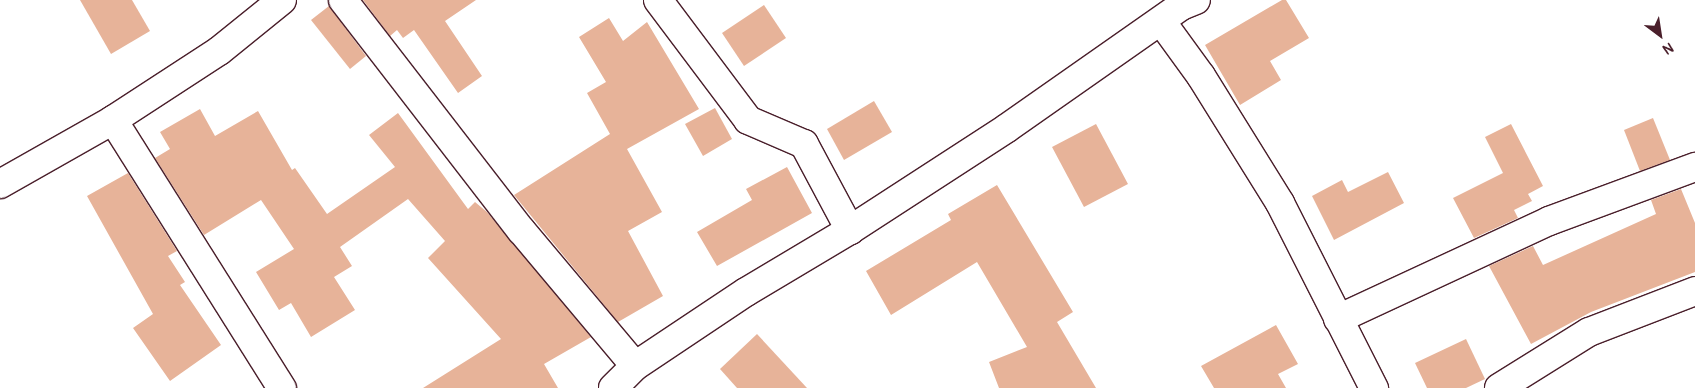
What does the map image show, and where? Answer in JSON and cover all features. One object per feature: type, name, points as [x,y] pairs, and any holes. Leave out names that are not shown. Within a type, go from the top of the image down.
[{"type":"street","points":[[0,184],[113,120],[219,51],[282,0]]},
{"type":"street","points":[[343,0],[521,230],[635,366]]},
{"type":"street","points":[[658,0],[748,120],[804,144],[850,230]]},
{"type":"street","points":[[613,388],[635,366],[746,292],[850,230],[1179,7],[1201,76],[1280,203],[1374,388]]},
{"type":"street","points":[[113,120],[282,388]]},
{"type":"street","points":[[1338,319],[1549,221],[1695,167]]},
{"type":"street","points":[[1499,388],[1589,332],[1695,292]]},
{"type":"building","points":[[80,0],[132,0],[150,31],[111,54]]},
{"type":"building","points":[[363,0],[476,0],[445,21],[482,76],[458,93],[414,30],[403,38],[397,30],[390,36]]},
{"type":"building","points":[[1282,0],[1286,0],[1309,38],[1270,61],[1281,80],[1240,105],[1205,45]]},
{"type":"building","points":[[764,5],[786,38],[744,66],[722,33]]},
{"type":"building","points":[[329,6],[366,56],[350,69],[311,20]]},
{"type":"building","points":[[609,18],[623,41],[647,22],[699,109],[627,149],[662,212],[628,231],[663,296],[618,322],[514,195],[610,134],[587,93],[606,82],[579,37]]},
{"type":"building","points":[[874,101],[892,132],[844,160],[827,129]]},
{"type":"building","points":[[715,108],[732,139],[703,156],[685,124]]},
{"type":"building","points":[[200,109],[215,136],[258,111],[292,170],[295,168],[327,214],[395,167],[369,135],[398,113],[468,209],[475,202],[487,212],[591,337],[544,364],[558,388],[423,388],[501,339],[428,258],[445,241],[408,199],[340,247],[352,266],[334,277],[355,310],[311,337],[291,303],[279,310],[256,272],[294,249],[261,200],[204,235],[155,158],[170,149],[160,132]]},
{"type":"building","points":[[1653,118],[1670,160],[1640,171],[1624,130]]},
{"type":"building","points":[[1096,124],[1128,184],[1084,207],[1052,147]]},
{"type":"building","points":[[1511,124],[1543,186],[1528,194],[1532,201],[1514,210],[1518,218],[1474,238],[1453,198],[1503,173],[1485,137]]},
{"type":"building","points":[[787,167],[812,213],[717,266],[697,232],[752,200],[746,189]]},
{"type":"building","points":[[1388,172],[1404,203],[1334,240],[1312,196],[1342,180],[1348,192]]},
{"type":"building","points":[[128,173],[177,251],[168,256],[185,282],[180,285],[221,345],[170,381],[133,328],[153,314],[87,196]]},
{"type":"building","points":[[997,185],[1073,312],[1057,322],[1096,388],[999,388],[989,362],[1027,347],[977,262],[891,315],[866,271],[951,220],[948,214]]},
{"type":"building","points":[[1681,189],[1695,223],[1695,272],[1591,312],[1531,344],[1489,266],[1533,246],[1543,265],[1656,214],[1651,200]]},
{"type":"building","points":[[1276,325],[1298,364],[1278,374],[1286,388],[1214,388],[1201,366]]},
{"type":"building","points":[[757,334],[807,388],[737,388],[720,369]]},
{"type":"building","points":[[1466,339],[1485,379],[1466,388],[1427,388],[1415,363]]}]
